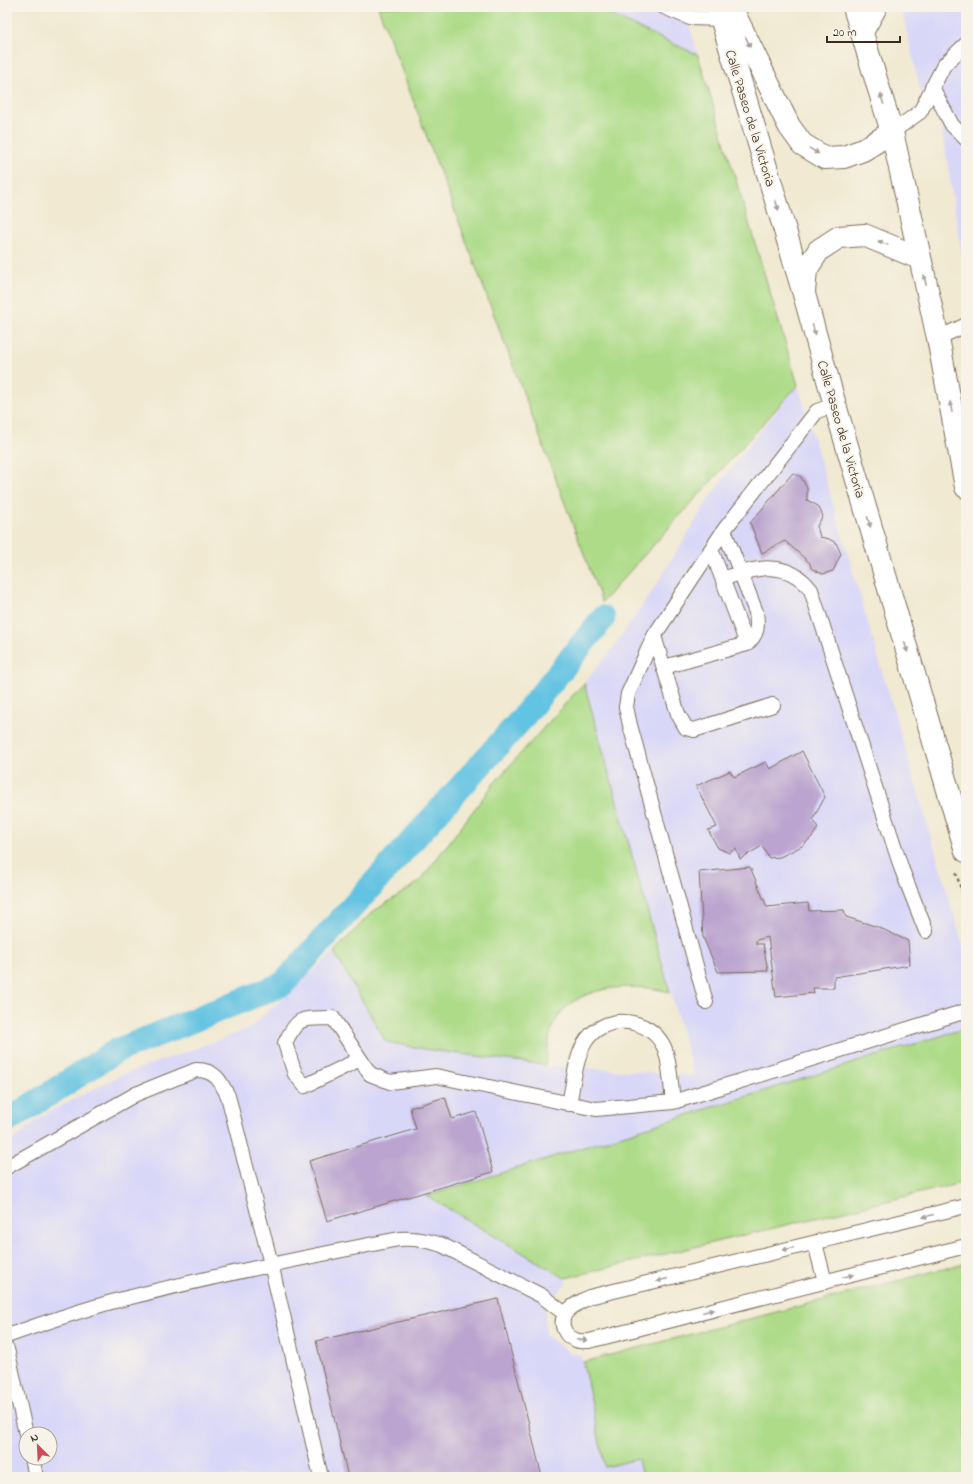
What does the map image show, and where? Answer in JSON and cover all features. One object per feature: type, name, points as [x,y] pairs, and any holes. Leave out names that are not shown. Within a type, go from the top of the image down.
[{"type":"main road","points":[[854,7],[892,132],[938,338],[966,487]]},
{"type":"main road","points":[[862,32],[876,7]]},
{"type":"main road","points":[[723,11],[789,126],[802,144],[825,158],[844,157],[863,150],[892,132]]},
{"type":"main road","name":"Calle Paseo de la Victoria","points":[[723,11],[835,406],[966,851]]},
{"type":"main road","points":[[804,294],[806,270],[819,250],[839,237],[864,235],[920,258]]},
{"type":"lane","points":[[664,7],[690,18],[723,11]]},
{"type":"lane","points":[[892,132],[920,112],[944,65],[966,44]]},
{"type":"lane","points":[[932,87],[952,125],[966,139]]},
{"type":"lane","points":[[938,338],[966,325]]},
{"type":"lane","points":[[706,1002],[626,707],[633,682],[654,636],[724,530],[817,411],[835,406]]},
{"type":"lane","points":[[664,667],[747,644],[754,637],[758,623],[756,612],[724,530]]},
{"type":"lane","points":[[711,549],[747,644]]},
{"type":"lane","points":[[723,579],[754,569],[783,568],[795,574],[804,581],[811,590],[902,870],[926,932]]},
{"type":"lane","points":[[654,636],[678,714],[686,728],[694,730],[773,705]]},
{"type":"lane","points":[[360,1059],[305,1086],[295,1074],[285,1044],[294,1025],[305,1019],[333,1018],[370,1074],[390,1082],[436,1076],[596,1109],[673,1102],[966,1011]]},
{"type":"lane","points":[[568,1104],[579,1054],[584,1043],[592,1033],[602,1026],[614,1022],[638,1024],[648,1029],[657,1037],[664,1047],[667,1058],[673,1102]]},
{"type":"lane","points":[[7,1166],[136,1094],[196,1070],[206,1070],[215,1075],[222,1084],[228,1096],[271,1264],[321,1477]]},
{"type":"lane","points":[[966,1206],[589,1298],[575,1305],[565,1314],[563,1321],[564,1329],[568,1337],[576,1341],[588,1341],[966,1246]]},
{"type":"lane","points":[[7,1336],[134,1296],[271,1264],[399,1239],[426,1239],[442,1245],[542,1296],[565,1314]]},
{"type":"lane","points":[[815,1243],[826,1282]]},
{"type":"lane","points":[[7,1349],[24,1426]]},
{"type":"lane","points":[[34,1466],[36,1477]]},
{"type":"shaded area","points":[[593,7],[684,7],[698,55]]},
{"type":"shaded area","points":[[901,7],[966,7],[966,281],[939,109],[920,89]]},
{"type":"shaded area","points":[[798,385],[966,956],[966,1028],[428,1196],[565,1278],[566,1284],[545,1306],[546,1335],[570,1353],[581,1355],[605,1467],[639,1459],[642,1477],[7,1477],[7,1145],[43,1115],[119,1076],[249,1029],[334,952],[386,1042],[430,1050],[545,1065],[694,1076],[584,683],[614,647],[655,587],[710,497],[749,445]]},
{"type":"green space","points":[[378,7],[593,7],[698,55],[798,385],[602,602]]},
{"type":"green space","points":[[584,683],[670,992],[638,987],[621,987],[588,994],[574,1001],[562,1012],[553,1026],[545,1065],[430,1050],[386,1042],[334,952],[371,913],[419,882],[495,782]]},
{"type":"green space","points":[[966,1028],[966,1182],[565,1278],[427,1196]]},
{"type":"green space","points":[[966,1263],[966,1477],[642,1477],[638,1459],[605,1467],[583,1362]]},
{"type":"building","points":[[793,473],[801,477],[807,488],[807,500],[818,506],[823,516],[817,526],[820,537],[829,539],[836,543],[841,554],[833,571],[823,574],[811,568],[810,563],[785,541],[762,553],[750,523]]},
{"type":"building","points":[[802,751],[825,797],[813,819],[818,828],[812,837],[802,846],[780,857],[769,858],[762,846],[740,859],[736,849],[729,853],[718,848],[708,830],[717,827],[696,786],[730,771],[734,777],[766,762],[770,769]]},
{"type":"building","points":[[750,867],[767,907],[808,903],[809,911],[844,910],[846,917],[878,927],[908,941],[910,965],[834,977],[834,988],[813,988],[814,993],[776,997],[768,937],[756,940],[756,944],[763,944],[768,971],[718,972],[703,937],[699,872]]},
{"type":"building","points":[[445,1097],[452,1119],[476,1112],[493,1172],[327,1221],[309,1161],[416,1129],[410,1108]]},
{"type":"building","points":[[498,1299],[542,1477],[348,1477],[316,1341]]},
{"type":"waterway","points":[[7,1121],[116,1051],[283,984],[519,722],[603,618]]}]
